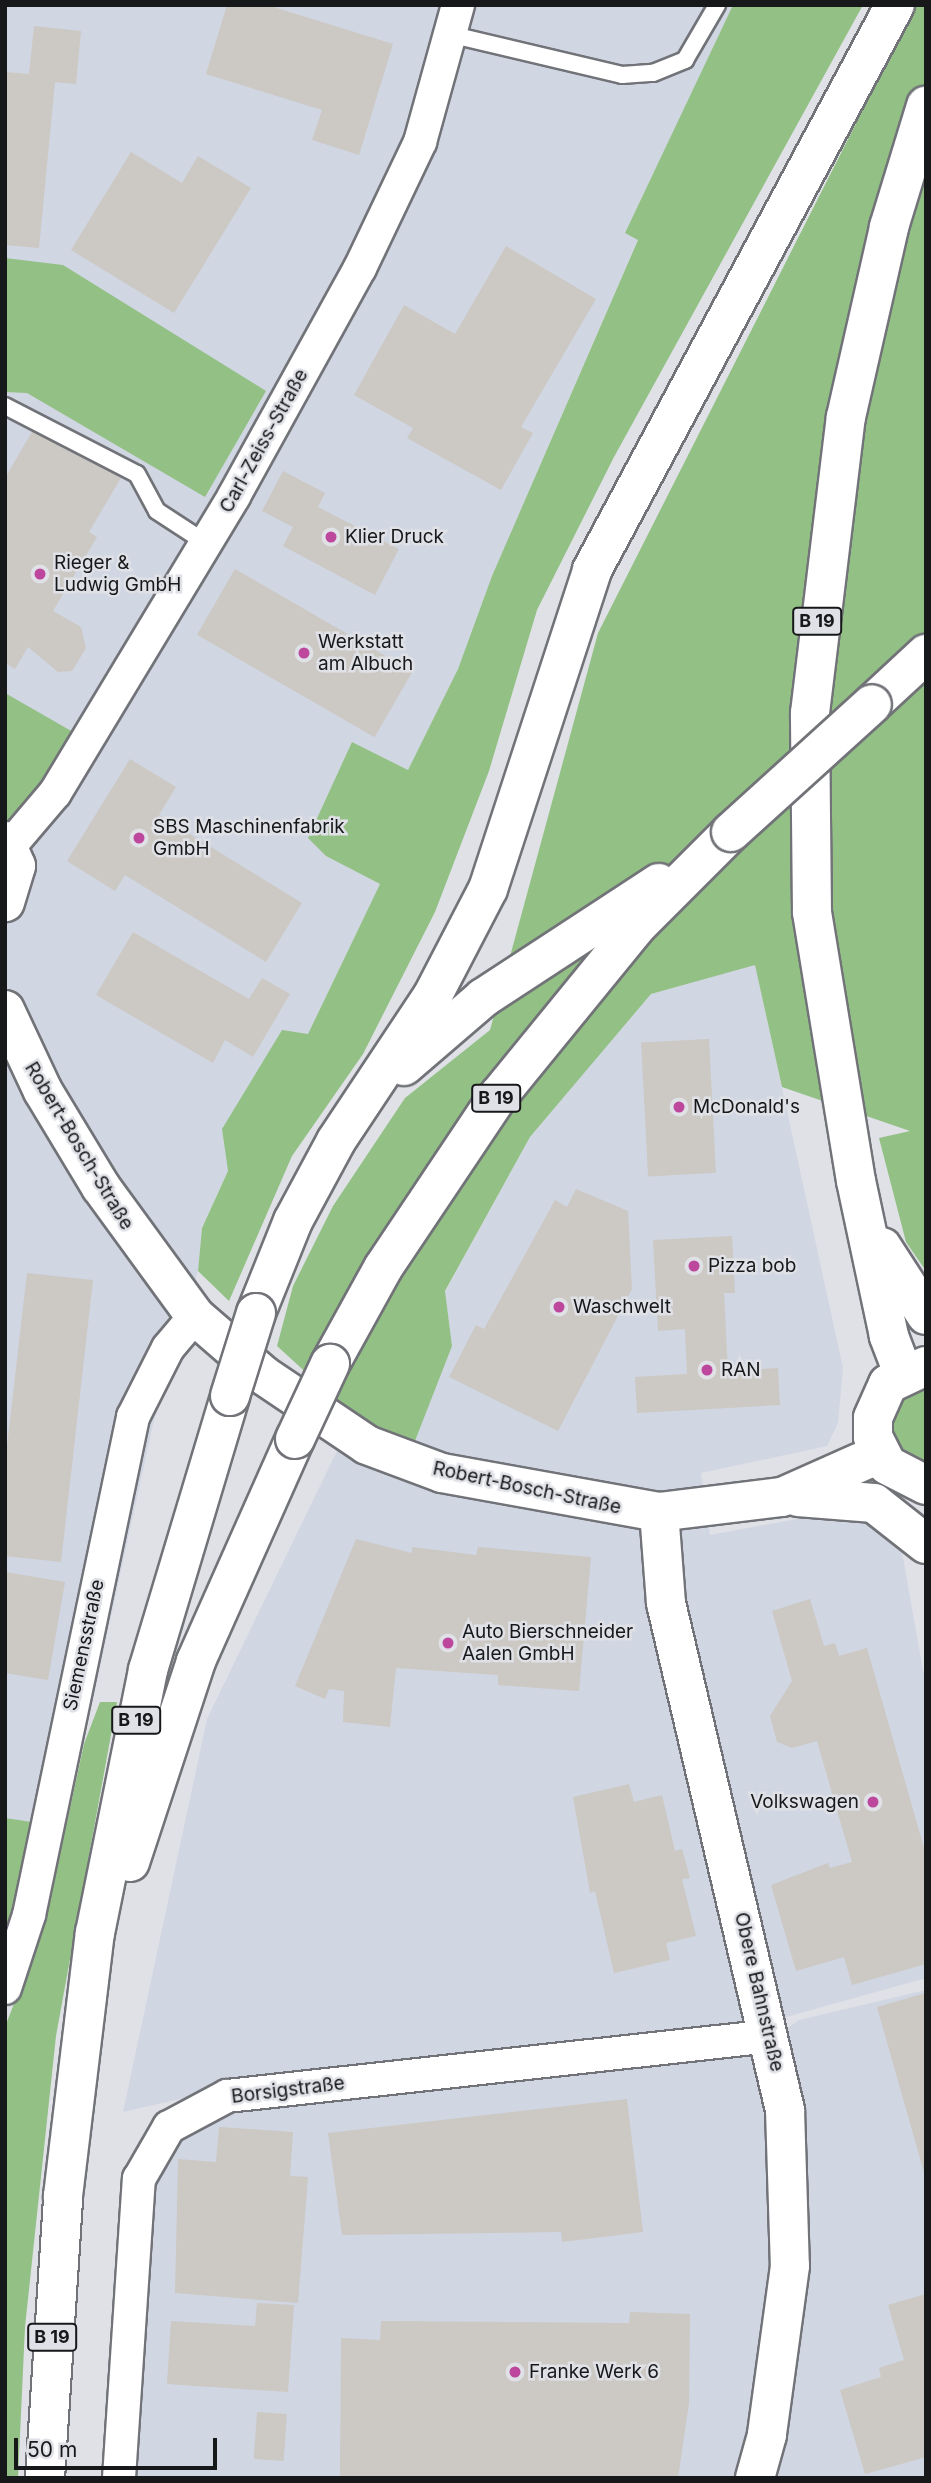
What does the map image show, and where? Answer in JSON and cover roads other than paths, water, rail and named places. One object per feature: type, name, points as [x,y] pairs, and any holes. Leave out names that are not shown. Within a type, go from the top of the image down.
[{"type":"main road","name":"B 19","points":[[45,2478],[79,2053],[109,1849],[145,1683],[256,1313],[293,1220],[336,1141],[471,926],[514,818],[567,633],[592,570],[895,5]]},
{"type":"main road","points":[[862,334],[926,106]]},
{"type":"main road","name":"B 19","points":[[914,1369],[889,1336],[856,1181],[812,912],[810,726],[821,587],[862,334],[926,164]]},
{"type":"main road","name":"B 19","points":[[336,1141],[384,1084],[483,998],[700,859],[926,654]]},
{"type":"main road","points":[[5,902],[16,866],[8,844]]},
{"type":"main road","name":"B 19","points":[[79,2053],[172,1726],[330,1364],[383,1268],[499,1095],[700,859]]},
{"type":"main road","name":"Robert-Bosch-Straße","points":[[5,1010],[43,1091],[101,1187],[195,1316],[263,1376],[368,1445],[442,1473],[659,1512],[782,1497],[879,1454]]},
{"type":"main road","name":"B 19","points":[[856,1181],[899,1282],[926,1315]]},
{"type":"main road","points":[[914,1369],[875,1409],[879,1454],[896,1474],[926,1485]]},
{"type":"main road","points":[[782,1497],[874,1503],[926,1544]]},
{"type":"main road","name":"Obere Bahnstraße","points":[[659,1512],[666,1603],[771,2036],[785,2110],[790,2266],[767,2435],[755,2478]]},
{"type":"street","name":"Carl-Zeiss-Straße","points":[[8,844],[55,793],[206,543],[360,268],[420,142],[456,20]]},
{"type":"street","name":"Siemensstraße","points":[[5,1988],[29,1915],[133,1417],[168,1348],[195,1316]]},
{"type":"street","name":"Borsigstraße","points":[[119,2478],[139,2179],[169,2127],[227,2096],[771,2036]]},
{"type":"lane","points":[[456,20],[622,75],[653,73],[685,60],[717,5]]},
{"type":"lane","points":[[5,406],[137,474],[156,511],[206,543]]},
{"type":"place","name":"Klier Druck","points":[[331,537]]},
{"type":"place","name":"Rieger & Ludwig GmbH","points":[[40,574]]},
{"type":"place","name":"Werkstatt am Albuch","points":[[304,653]]},
{"type":"place","name":"SBS Maschinenfabrik GmbH","points":[[139,838]]},
{"type":"place","name":"McDonald's","points":[[679,1107]]},
{"type":"place","name":"Pizza bob","points":[[694,1266]]},
{"type":"place","name":"Waschwelt","points":[[559,1307]]},
{"type":"place","name":"RAN","points":[[707,1370]]},
{"type":"place","name":"Auto Bierschneider Aalen GmbH","points":[[448,1643]]},
{"type":"place","name":"Volkswagen","points":[[873,1802]]},
{"type":"place","name":"Franke Werk 6","points":[[515,2372]]}]
